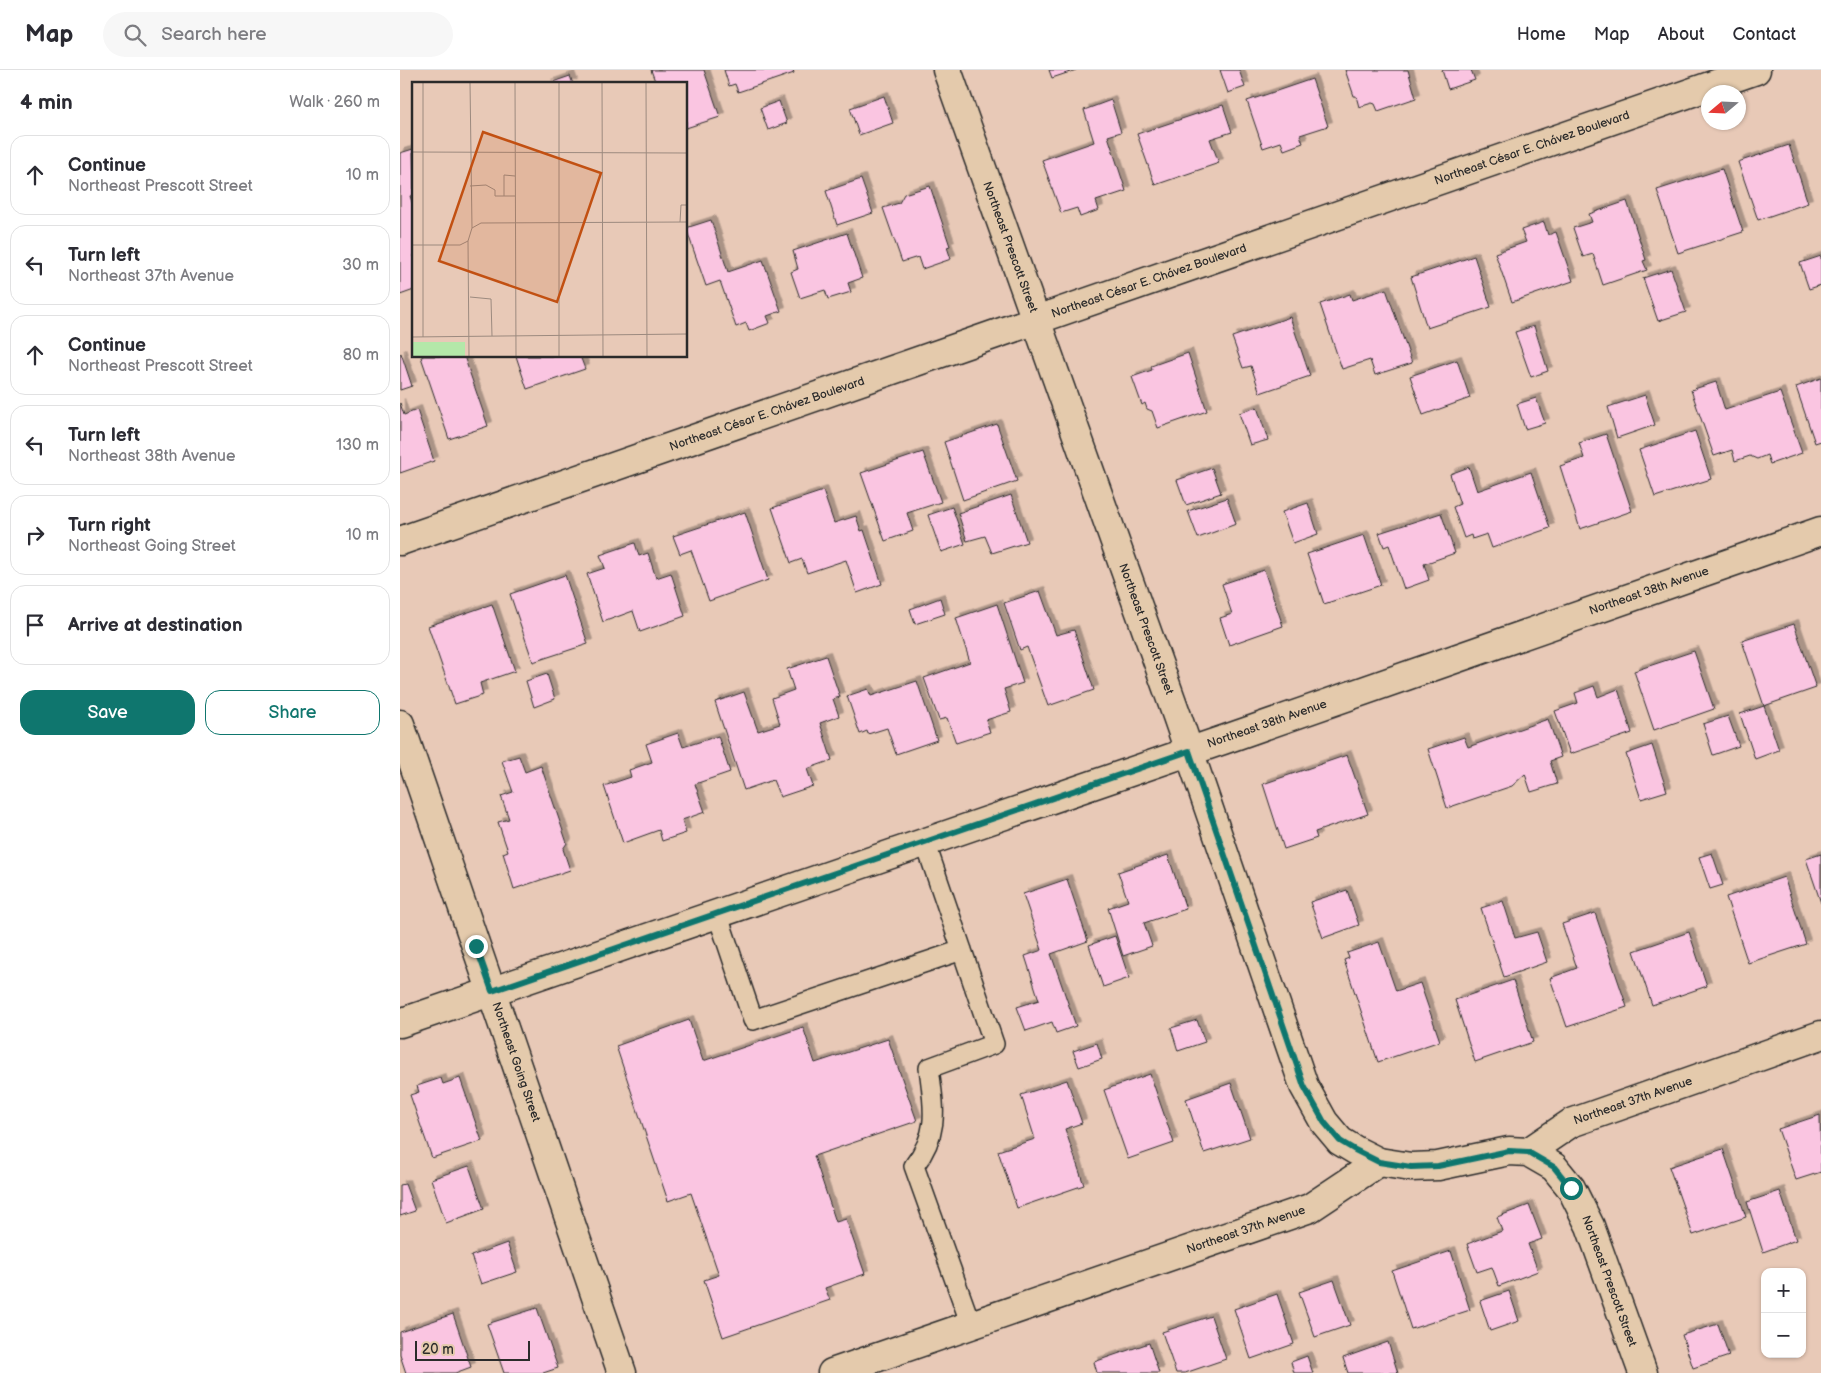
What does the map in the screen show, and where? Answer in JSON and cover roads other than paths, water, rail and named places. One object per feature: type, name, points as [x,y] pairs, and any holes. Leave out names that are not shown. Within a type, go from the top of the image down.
[{"type":"street","name":"Northeast Prescott Street","points":[[947,70],[1189,751],[1304,1086],[1324,1122],[1340,1141],[1379,1162]]},
{"type":"street","name":"Northeast César E. Chávez Boulevard","points":[[400,541],[1756,70]]},
{"type":"street","name":"Northeast 38th Avenue","points":[[400,1022],[1189,751],[1821,531]]},
{"type":"street","name":"Northeast Going Street","points":[[400,724],[622,1373]]},
{"type":"street","name":"Northeast 37th Avenue","points":[[1528,1152],[1571,1123],[1821,1035]]},
{"type":"street","points":[[1379,1162],[1411,1167],[1438,1166],[1509,1151],[1528,1152]]},
{"type":"street","name":"Northeast Prescott Street","points":[[1528,1152],[1554,1167],[1571,1188],[1590,1226],[1643,1373]]},
{"type":"street","name":"Northeast 37th Avenue","points":[[832,1373],[1310,1208],[1379,1162]]},
{"type":"lane","points":[[925,842],[994,1044],[929,1068],[934,1104],[933,1129],[925,1152],[914,1166],[971,1325]]},
{"type":"lane","points":[[718,913],[753,1020],[962,950]]}]
